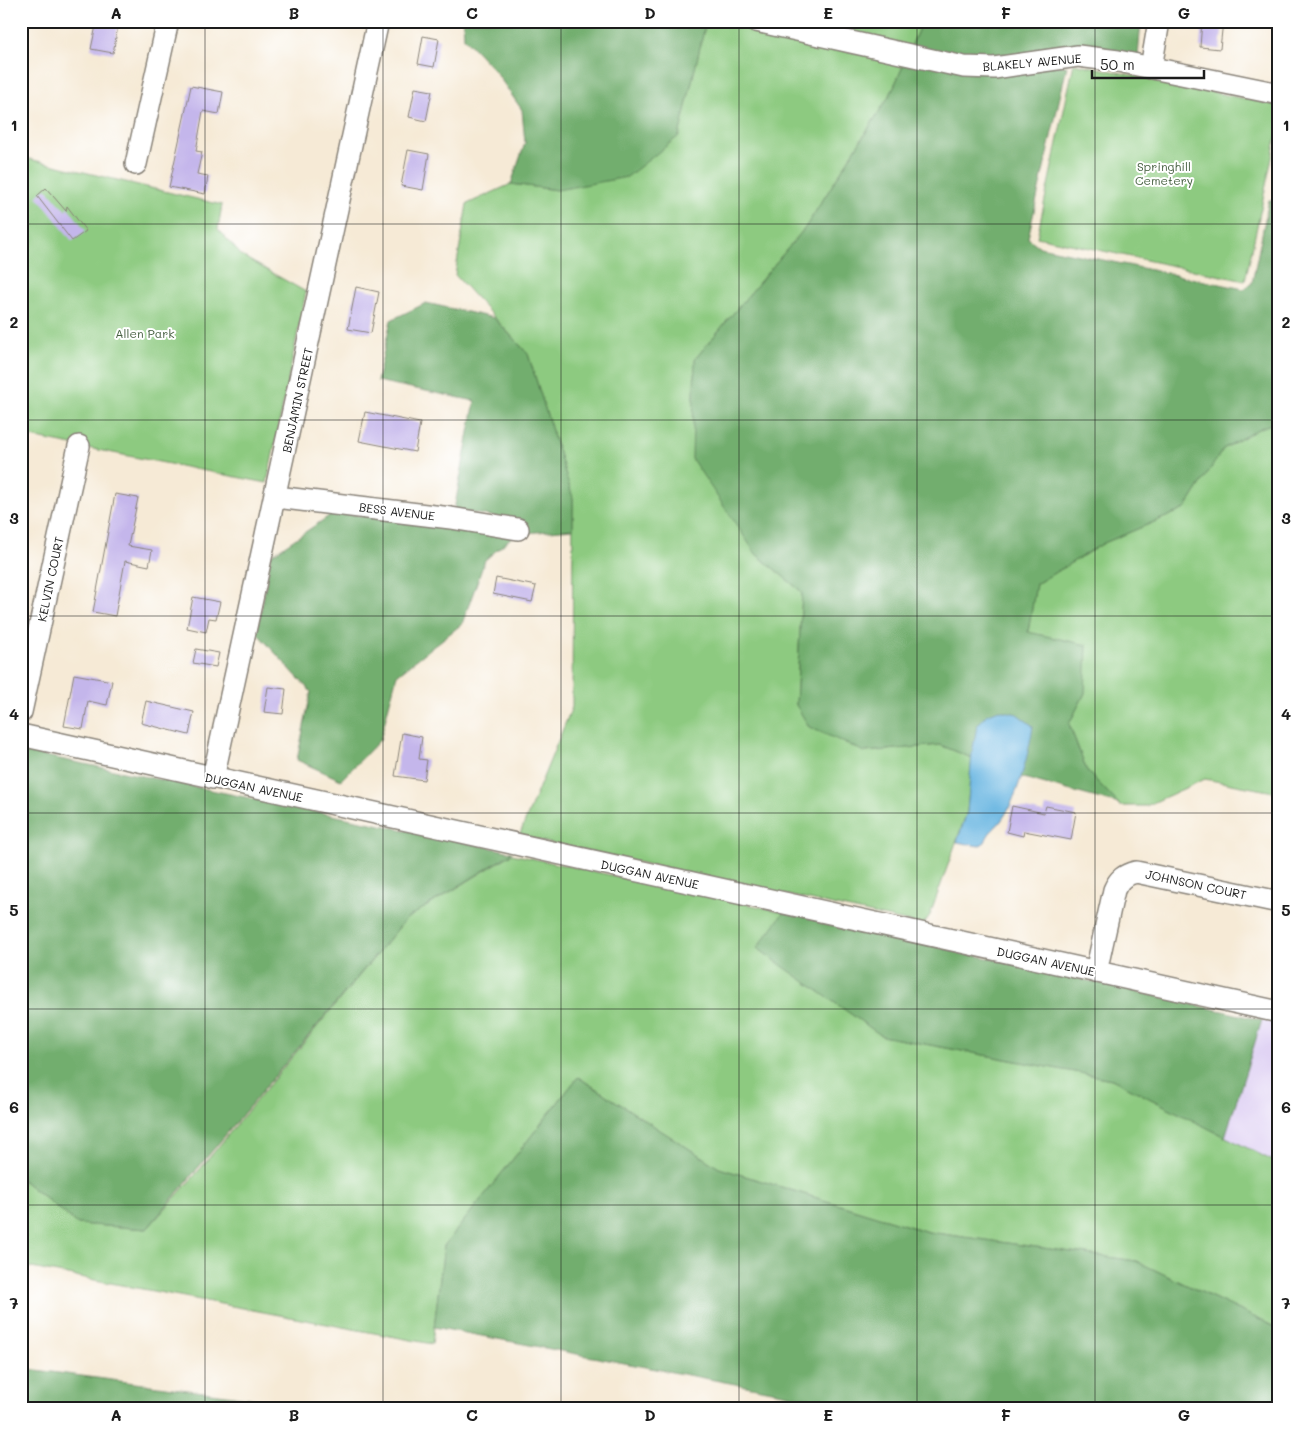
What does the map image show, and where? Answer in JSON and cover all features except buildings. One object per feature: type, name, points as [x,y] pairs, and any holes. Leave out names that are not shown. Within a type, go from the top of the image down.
[{"type":"street","points":[[136,164],[168,21]]},
{"type":"street","name":"BENJAMIN STREET","points":[[213,778],[276,497],[378,21]]},
{"type":"street","name":"BLAKELY AVENUE","points":[[756,21],[964,67],[994,68],[1078,56],[1150,68],[1279,94]]},
{"type":"street","points":[[1150,68],[1159,21]]},
{"type":"street","name":"KELVIN COURT","points":[[21,712],[79,446]]},
{"type":"street","name":"BESS AVENUE","points":[[276,497],[432,516],[518,529]]},
{"type":"street","name":"DUGGAN AVENUE","points":[[21,736],[1279,1012]]},
{"type":"street","name":"JOHNSON COURT","points":[[1096,972],[1114,890],[1119,880],[1127,874],[1136,872],[1279,902]]},
{"type":"shaded area","points":[[1262,1020],[1279,1024],[1279,1164],[1225,1137]]},
{"type":"green space","points":[[463,21],[717,21],[730,24],[706,22],[679,136],[627,177],[557,190],[511,184],[525,143],[522,110],[495,71],[464,38]]},
{"type":"green space","points":[[706,21],[730,24],[904,64],[891,93],[805,228],[695,359],[756,554],[802,592],[796,705],[865,752],[940,745],[972,758],[967,812],[930,915],[923,925],[519,836],[572,707],[573,498],[528,354],[455,275],[467,204],[511,184],[557,190],[679,136]]},
{"type":"green space","points":[[804,21],[922,21],[911,47]]},
{"type":"green space","points":[[922,21],[1141,21],[1138,57],[965,58],[911,47]]},
{"type":"green space","name":"Springhill Cemetery","points":[[1074,63],[1279,106],[1279,126],[1245,281],[1037,237]]},
{"type":"green space","points":[[904,64],[1067,66],[1028,238],[1040,247],[1244,289],[1252,283],[1269,200],[1279,200],[1279,421],[1260,428],[1223,449],[1185,509],[1104,543],[1036,584],[1028,632],[1087,645],[1085,693],[1069,724],[1087,771],[1119,804],[1020,777],[1033,726],[1016,714],[999,710],[972,753],[972,758],[940,745],[865,752],[809,727],[796,705],[802,592],[756,554],[692,459],[695,359],[805,228],[891,93]]},
{"type":"green space","name":"Allen Park","points":[[21,157],[222,205],[218,229],[242,256],[306,292],[267,483],[21,435]]},
{"type":"green space","points":[[426,303],[494,318],[528,354],[573,498],[573,529],[525,533],[527,522],[454,510],[475,401],[377,381],[391,320]]},
{"type":"green space","points":[[1279,421],[1279,793],[1205,779],[1146,806],[1120,806],[1087,771],[1069,724],[1085,693],[1028,632],[1036,584],[1104,543],[1185,509],[1223,449],[1260,428]]},
{"type":"green space","points":[[335,512],[512,537],[485,560],[462,624],[397,675],[380,740],[341,780],[297,760],[311,692],[257,633],[271,555]]},
{"type":"green space","points":[[21,751],[512,853],[406,919],[147,1229],[78,1224],[21,1179]]},
{"type":"green space","points":[[512,854],[784,912],[758,948],[882,1036],[1112,1079],[1279,1164],[1279,1329],[1136,1261],[928,1232],[719,1168],[578,1077],[444,1246],[432,1344],[21,1266],[21,1179],[78,1224],[147,1229],[195,1175],[406,919]]},
{"type":"green space","points":[[784,912],[1262,1020],[1225,1137],[1112,1079],[882,1036],[757,948]]},
{"type":"green space","points":[[578,1077],[719,1168],[928,1232],[1136,1261],[1279,1329],[1279,1408],[862,1408],[434,1327],[444,1246]]},
{"type":"green space","points":[[21,1368],[279,1402],[308,1408],[21,1408]]},
{"type":"water","points":[[999,710],[1017,714],[1033,726],[1022,774],[1008,809],[985,842],[979,846],[957,842],[967,812],[972,753],[977,726],[986,715]]}]
